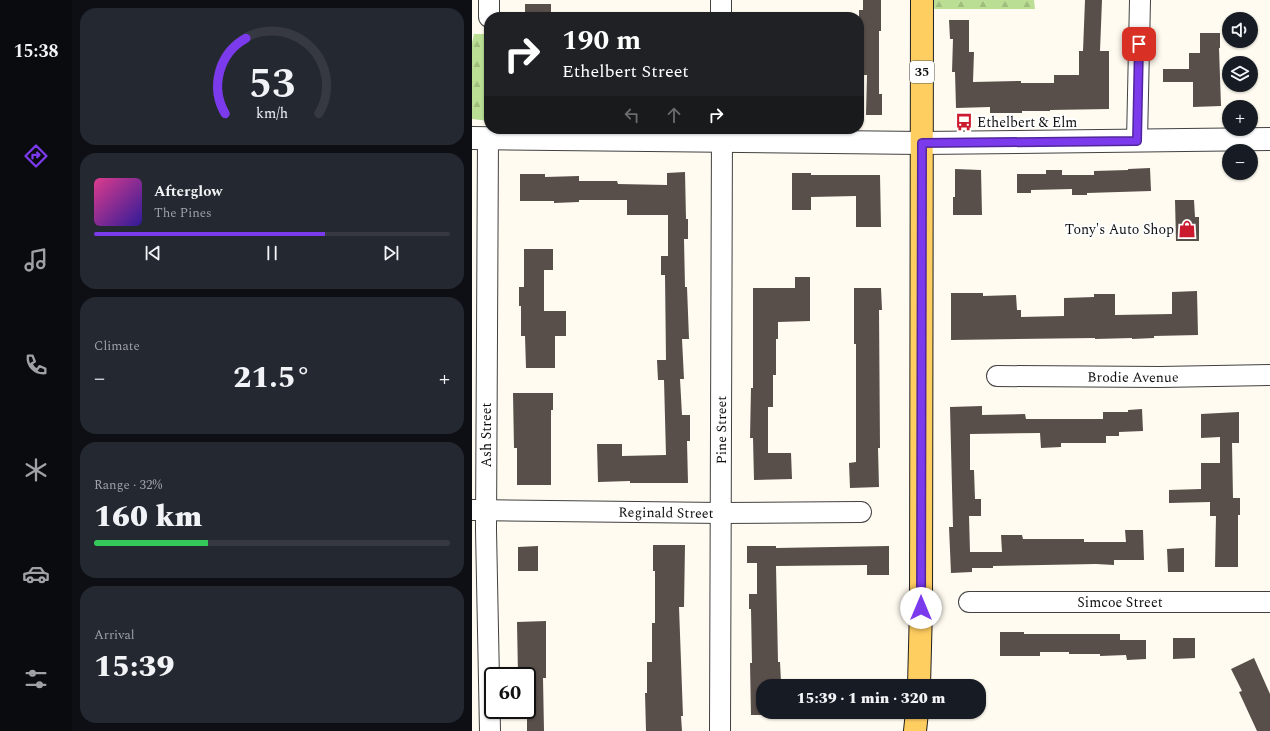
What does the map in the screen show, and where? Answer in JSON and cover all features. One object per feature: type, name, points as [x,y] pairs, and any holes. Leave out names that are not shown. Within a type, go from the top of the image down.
[{"type":"main road","name":"35","points":[[919,679],[921,600],[922,0]]},
{"type":"main road","points":[[915,731],[916,719]]},
{"type":"street","points":[[489,0],[489,12]]},
{"type":"street","points":[[721,0],[721,12]]},
{"type":"street","points":[[1137,141],[1140,0]]},
{"type":"street","points":[[480,138],[722,135],[922,143],[1270,139]]},
{"type":"street","name":"Pine Street","points":[[720,731],[722,135]]},
{"type":"street","name":"Ash Street","points":[[480,138],[479,510],[490,731]]},
{"type":"street","name":"Brodie Avenue","points":[[997,376],[1160,377],[1270,375]]},
{"type":"street","name":"Reginald Street","points":[[479,510],[721,513],[861,512]]},
{"type":"street","name":"Simcoe Street","points":[[969,602],[1270,602]]},
{"type":"green space","points":[[923,0],[1034,0],[1035,9],[923,9]]},
{"type":"green space","points":[[474,34],[484,34],[484,120],[472,119],[472,43]]},
{"type":"building","points":[[863,0],[881,0],[881,31],[879,31],[879,94],[882,94],[882,115],[866,115],[867,75],[864,75],[864,12],[859,12],[859,10],[863,10]]},
{"type":"building","points":[[1085,0],[1102,0],[1100,51],[1109,51],[1109,109],[990,113],[990,107],[956,108],[955,72],[952,72],[953,39],[950,39],[949,20],[969,20],[969,52],[974,52],[973,82],[1021,81],[1021,83],[1054,83],[1054,75],[1079,75],[1079,51],[1083,51]]},
{"type":"building","points":[[525,4],[551,4],[551,12],[525,12]]},
{"type":"building","points":[[1200,33],[1220,33],[1219,48],[1221,106],[1193,107],[1193,82],[1163,82],[1163,69],[1189,69],[1189,53],[1200,53]]},
{"type":"building","points":[[1150,168],[1151,191],[1087,193],[1087,195],[1072,195],[1072,189],[1031,190],[1031,193],[1017,193],[1017,174],[1046,174],[1046,170],[1062,170],[1062,175],[1094,175],[1094,171]]},
{"type":"building","points":[[955,169],[981,170],[982,215],[953,215],[953,197],[955,197]]},
{"type":"building","points":[[685,172],[688,239],[684,239],[685,287],[687,287],[689,339],[682,339],[684,379],[680,379],[682,415],[690,415],[690,441],[687,441],[688,483],[630,483],[630,481],[598,482],[597,444],[622,444],[622,456],[666,455],[664,380],[658,380],[657,360],[666,360],[665,275],[661,275],[661,256],[668,256],[668,215],[627,215],[627,200],[579,200],[579,202],[554,203],[554,201],[520,201],[520,174],[545,174],[545,177],[579,176],[579,181],[617,181],[618,184],[667,185],[667,173]]},
{"type":"building","points":[[792,173],[811,173],[811,175],[880,175],[881,227],[856,227],[856,196],[811,197],[811,210],[792,210]]},
{"type":"building","name":"Tony's Auto Shop","points":[[1175,200],[1194,200],[1195,217],[1199,217],[1199,241],[1176,241]]},
{"type":"building","points":[[524,249],[553,249],[553,270],[544,270],[544,311],[566,311],[566,336],[555,336],[555,368],[526,368],[525,336],[521,336],[521,306],[519,306],[519,287],[524,287]]},
{"type":"building","points":[[795,277],[810,277],[810,321],[778,322],[778,339],[776,339],[776,375],[773,375],[773,407],[768,407],[768,453],[791,453],[792,479],[754,480],[753,438],[750,438],[751,388],[753,388],[753,288],[795,288]]},
{"type":"building","points":[[854,288],[881,288],[882,310],[879,310],[879,487],[850,488],[849,463],[856,462],[856,344],[854,344]]},
{"type":"building","points":[[1197,291],[1198,335],[1154,336],[1154,338],[1132,339],[1095,338],[951,340],[951,293],[983,293],[983,296],[1016,295],[1017,310],[1021,310],[1021,317],[1064,316],[1064,298],[1094,297],[1094,294],[1115,294],[1115,315],[1172,314],[1172,292]]},
{"type":"building","points":[[513,393],[553,393],[553,410],[551,410],[551,485],[517,485],[517,448],[514,448]]},
{"type":"building","points":[[982,406],[982,415],[1025,414],[1026,419],[1103,419],[1103,412],[1128,412],[1128,410],[1142,409],[1143,431],[1119,432],[1119,436],[1106,436],[1106,443],[1061,443],[1061,447],[1041,448],[1040,433],[970,434],[970,470],[974,470],[975,499],[981,499],[981,516],[969,516],[970,552],[1002,552],[1001,535],[1022,535],[1023,539],[1084,539],[1084,542],[1126,542],[1125,530],[1143,530],[1144,560],[1114,560],[1114,565],[993,566],[993,568],[972,568],[972,572],[951,573],[949,527],[953,527],[950,407]]},
{"type":"building","points":[[1239,412],[1239,443],[1232,443],[1233,498],[1240,498],[1240,515],[1238,515],[1238,567],[1215,567],[1216,516],[1210,516],[1210,502],[1169,503],[1169,490],[1201,489],[1201,463],[1220,463],[1220,437],[1201,438],[1201,414]]},
{"type":"building","points":[[653,545],[685,545],[684,607],[679,607],[683,716],[681,716],[682,731],[646,731],[645,693],[647,693],[647,662],[652,662],[652,623],[655,623],[655,571],[653,571]]},
{"type":"building","points":[[538,546],[538,571],[518,571],[518,547]]},
{"type":"building","points":[[747,546],[776,546],[776,548],[889,546],[889,575],[867,575],[867,565],[776,566],[778,662],[780,662],[781,679],[756,679],[756,715],[751,715],[750,663],[752,663],[751,609],[749,609],[749,594],[757,594],[757,563],[747,563]]},
{"type":"building","points":[[1184,548],[1184,572],[1168,572],[1167,549]]},
{"type":"building","points":[[546,621],[546,678],[543,678],[544,731],[527,731],[527,719],[536,719],[536,667],[518,667],[517,622]]},
{"type":"building","points":[[1000,632],[1024,632],[1024,634],[1120,634],[1120,640],[1146,640],[1146,659],[1127,660],[1126,655],[1100,656],[1100,654],[1069,654],[1069,652],[1040,652],[1040,656],[1000,656]]},
{"type":"building","points":[[1173,638],[1195,638],[1195,658],[1173,659]]},
{"type":"building","points":[[1254,658],[1270,694],[1270,731],[1257,731],[1239,692],[1242,691],[1231,669]]},
{"type":"place","name":"Ethelbert & Elm","points":[[964,122]]},
{"type":"place","name":"Tony's Auto Shop","points":[[1187,229]]},
{"type":"route","points":[[921,608],[922,143],[1137,141],[1139,44]]}]
